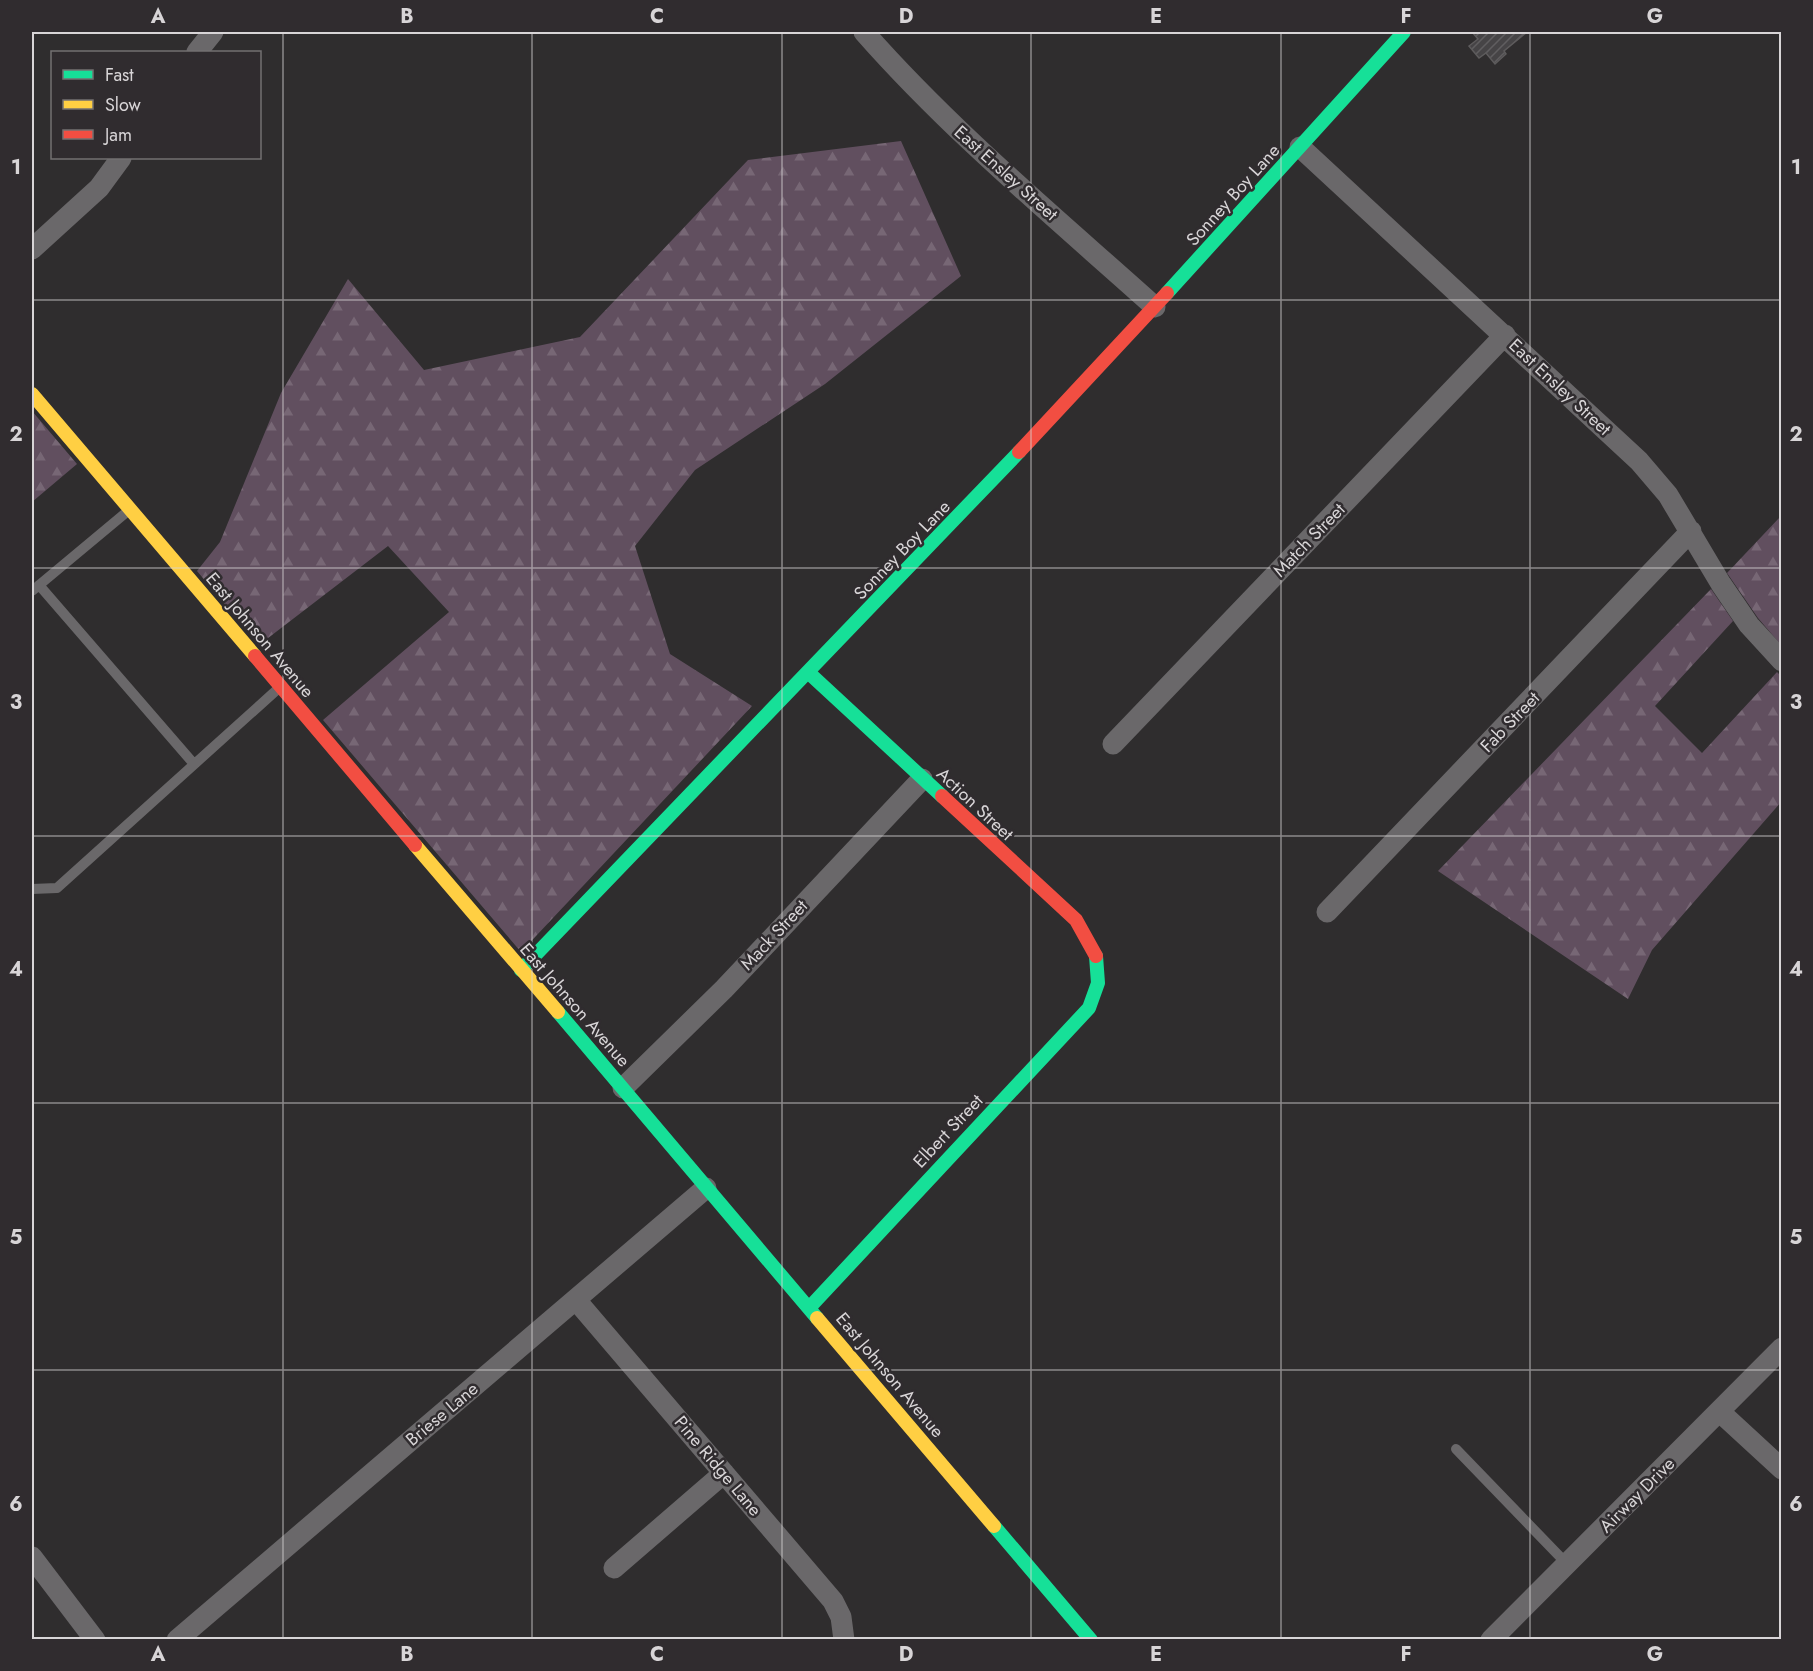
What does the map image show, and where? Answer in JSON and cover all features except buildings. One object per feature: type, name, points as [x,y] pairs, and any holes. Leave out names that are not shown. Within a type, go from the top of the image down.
[{"type":"street","points":[[198,51],[213,32]]},
{"type":"street","name":"East Ensley Street","points":[[864,32],[903,76],[953,125],[1155,307]]},
{"type":"street","name":"Sonney Boy Lane","points":[[521,970],[809,673],[1155,307],[1404,32]]},
{"type":"street","name":"East Ensley Street","points":[[1300,147],[1639,461],[1668,495],[1720,584],[1749,625],[1782,662]]},
{"type":"street","points":[[32,249],[99,188],[120,159]]},
{"type":"street","name":"Match Street","points":[[1113,744],[1505,335]]},
{"type":"street","name":"East Johnson Avenue","points":[[32,394],[1091,1640]]},
{"type":"street","name":"Fab Street","points":[[1327,912],[1691,531]]},
{"type":"street","name":"Action Street","points":[[809,673],[1076,921],[1092,942],[1099,972]]},
{"type":"street","name":"Mack Street","points":[[623,1088],[724,989],[922,779]]},
{"type":"street","name":"Elbert Street","points":[[809,1308],[1089,1008],[1098,989],[1099,972]]},
{"type":"street","name":"Briese Lane","points":[[177,1640],[706,1188]]},
{"type":"street","name":"Pine Ridge Lane","points":[[576,1300],[833,1601],[841,1617],[844,1640]]},
{"type":"street","name":"Airway Drive","points":[[1492,1639],[1782,1348]]},
{"type":"street","points":[[1720,1412],[1782,1469]]},
{"type":"street","points":[[614,1568],[724,1473]]},
{"type":"street","points":[[32,1557],[95,1640]]},
{"type":"lane","points":[[130,509],[35,588],[194,764]]},
{"type":"lane","points":[[32,889],[57,888],[280,686]]},
{"type":"lane","points":[[1456,1449],[1567,1564]]},
{"type":"green space","points":[[901,141],[961,276],[825,384],[695,470],[635,546],[670,654],[752,706],[521,952],[323,720],[449,612],[388,546],[259,645],[197,571],[220,542],[281,393],[348,279],[424,370],[580,337],[748,160]]},
{"type":"green space","points":[[32,411],[77,464],[32,502]]},
{"type":"green space","points":[[1781,516],[1781,645],[1758,618],[1727,573]]},
{"type":"green space","points":[[1711,589],[1733,621],[1655,706],[1702,753],[1777,672],[1782,677],[1781,802],[1652,950],[1628,999],[1438,871]]},
{"type":"traffic: fast","points":[[1167,293],[1404,32]]},
{"type":"traffic: fast","points":[[521,970],[1019,452]]},
{"type":"traffic: fast","points":[[809,673],[942,796]]},
{"type":"traffic: fast","points":[[809,1308],[1089,1008],[1098,983],[1096,956]]},
{"type":"traffic: fast","points":[[558,1012],[817,1318]]},
{"type":"traffic: fast","points":[[994,1526],[1091,1640]]},
{"type":"traffic: slow","points":[[32,394],[255,656]]},
{"type":"traffic: slow","points":[[415,845],[558,1012]]},
{"type":"traffic: slow","points":[[817,1318],[994,1526]]},
{"type":"traffic: jam","points":[[1019,452],[1167,293]]},
{"type":"traffic: jam","points":[[255,656],[415,845]]},
{"type":"traffic: jam","points":[[942,796],[1076,920],[1096,956]]}]
